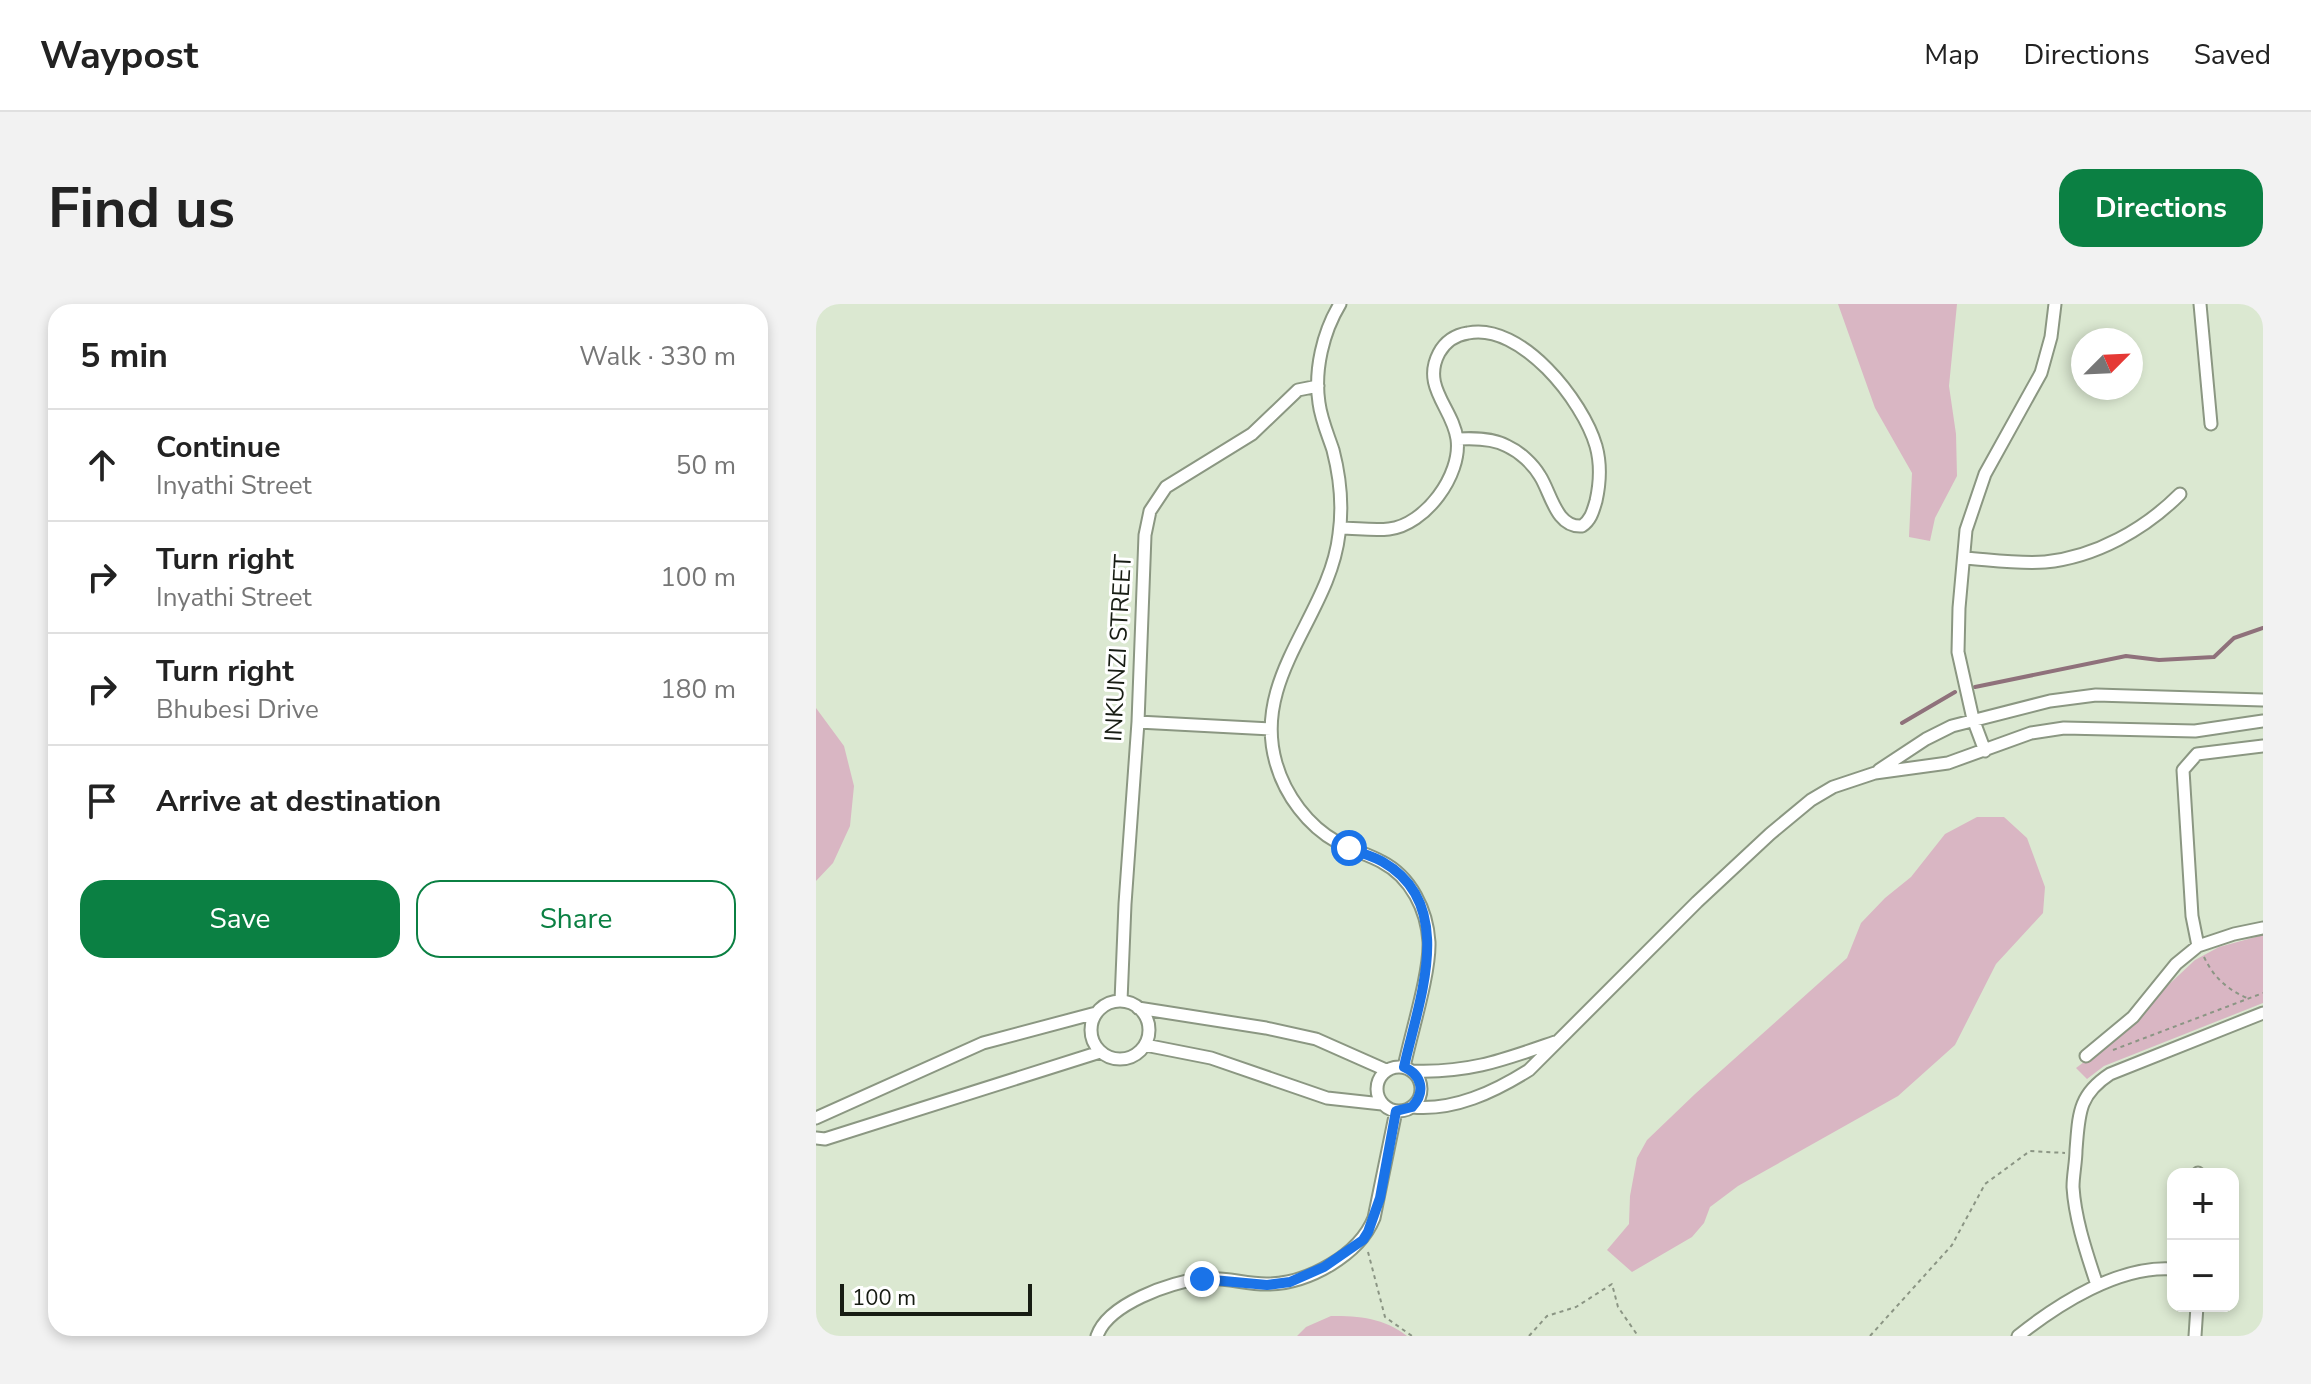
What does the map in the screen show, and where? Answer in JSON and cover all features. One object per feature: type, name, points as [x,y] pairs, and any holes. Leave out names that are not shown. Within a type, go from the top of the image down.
[{"type":"street","points":[[1340,304],[1319,358],[1318,386],[1319,405],[1340,486],[1340,528],[1329,579],[1282,672],[1274,697],[1271,729],[1276,763],[1284,784],[1307,820],[1337,842],[1384,862],[1417,896],[1424,911],[1429,946],[1408,1069]]},
{"type":"street","points":[[1985,751],[1973,719],[1958,652],[1966,530],[1985,474],[2041,373],[2051,337],[2055,304]]},
{"type":"street","points":[[2200,304],[2211,424]]},
{"type":"street","points":[[1340,528],[1389,529],[1414,520],[1427,510],[1448,480],[1457,439],[1437,395],[1434,380],[1437,356],[1451,339],[1478,331],[1504,336],[1549,370],[1578,407],[1591,430],[1600,464],[1598,494],[1591,517],[1582,526],[1574,527],[1562,519],[1539,474],[1506,445],[1475,438],[1457,439]]},
{"type":"street","name":"INKUNZI STREET","points":[[1121,1001],[1125,889],[1138,722],[1145,535],[1150,511],[1156,499],[1174,481],[1264,425],[1298,390],[1318,386]]},
{"type":"street","points":[[1965,558],[2031,563],[2066,558],[2133,532],[2156,518],[2180,494]]},
{"type":"street","points":[[1875,773],[1926,739],[1973,719],[2050,701],[2096,695],[2263,700]]},
{"type":"street","points":[[1145,1045],[1211,1058],[1327,1098],[1382,1104],[1396,1111],[1454,1104],[1505,1085],[1529,1070],[1697,902],[1780,825],[1833,787],[1875,773],[1948,763],[2031,733],[2064,728],[2195,731],[2263,721]]},
{"type":"street","points":[[1138,722],[1271,729]]},
{"type":"street","points":[[2198,946],[2192,916],[2183,770],[2197,754],[2263,746]]},
{"type":"street","points":[[2086,1056],[2133,1017],[2176,964],[2198,946],[2263,928]]},
{"type":"street","points":[[1138,1008],[1148,1021],[1148,1038],[1139,1052],[1124,1059],[1100,1052],[1091,1029],[1096,1013],[1103,1006],[1121,1001],[1138,1008],[1250,1025],[1316,1039],[1386,1070],[1458,1071],[1486,1066],[1555,1042]]},
{"type":"street","points":[[816,1118],[983,1043],[1096,1013]]},
{"type":"street","points":[[2097,1285],[2074,1198],[2079,1113],[2084,1099],[2091,1088],[2110,1074],[2263,1013]]},
{"type":"street","points":[[816,1138],[825,1139],[1100,1052]]},
{"type":"street","points":[[1408,1069],[1417,1076],[1421,1089],[1412,1107]]},
{"type":"street","points":[[1382,1104],[1376,1086],[1386,1070]]},
{"type":"street","points":[[1097,1336],[1107,1318],[1143,1297],[1202,1279],[1267,1285],[1290,1282],[1324,1267],[1363,1240],[1380,1198],[1396,1111]]},
{"type":"street","points":[[2018,1336],[2059,1305],[2097,1285],[2148,1270],[2167,1269]]},
{"type":"street","points":[[2195,1336],[2197,1312]]},
{"type":"path","points":[[2198,946],[2217,979],[2248,999]]},
{"type":"path","points":[[2110,1051],[2263,993]]},
{"type":"path","points":[[1870,1336],[1952,1245],[1985,1184],[2030,1151],[2076,1153]]},
{"type":"path","points":[[1363,1240],[1385,1317],[1412,1336]]},
{"type":"path","points":[[1529,1336],[1547,1316],[1576,1307],[1612,1284],[1618,1307],[1638,1336]]},
{"type":"shaded area","points":[[1838,304],[1957,304],[1949,386],[1956,434],[1957,476],[1935,518],[1930,541],[1909,537],[1912,473],[1875,408]]},
{"type":"shaded area","points":[[816,708],[844,746],[854,786],[850,826],[833,863],[816,881]]},
{"type":"shaded area","points":[[1977,817],[2004,817],[2027,838],[2045,887],[2043,913],[1996,964],[1955,1045],[1898,1096],[1738,1186],[1710,1207],[1704,1223],[1692,1237],[1632,1272],[1607,1250],[1629,1224],[1637,1158],[1647,1140],[1847,958],[1861,923],[1911,877],[1945,834]]},
{"type":"shaded area","points":[[2263,935],[2263,1003],[2104,1066],[2087,1079],[2076,1068],[2136,1023],[2163,990],[2195,960],[2219,947]]},
{"type":"shaded area","points":[[1331,1316],[1371,1319],[1390,1325],[1407,1336],[1297,1336],[1306,1327]]},
{"type":"waterway","points":[[1975,687],[2126,656],[2159,660],[2214,657],[2234,638],[2263,628]]},
{"type":"waterway","points":[[1902,723],[1955,692]]},
{"type":"route","points":[[1202,1279],[1267,1285],[1290,1282],[1324,1267],[1363,1240],[1380,1198],[1396,1111],[1412,1107],[1420,1096],[1417,1076],[1404,1067],[1429,946],[1424,911],[1417,896],[1384,862],[1349,848]]}]
